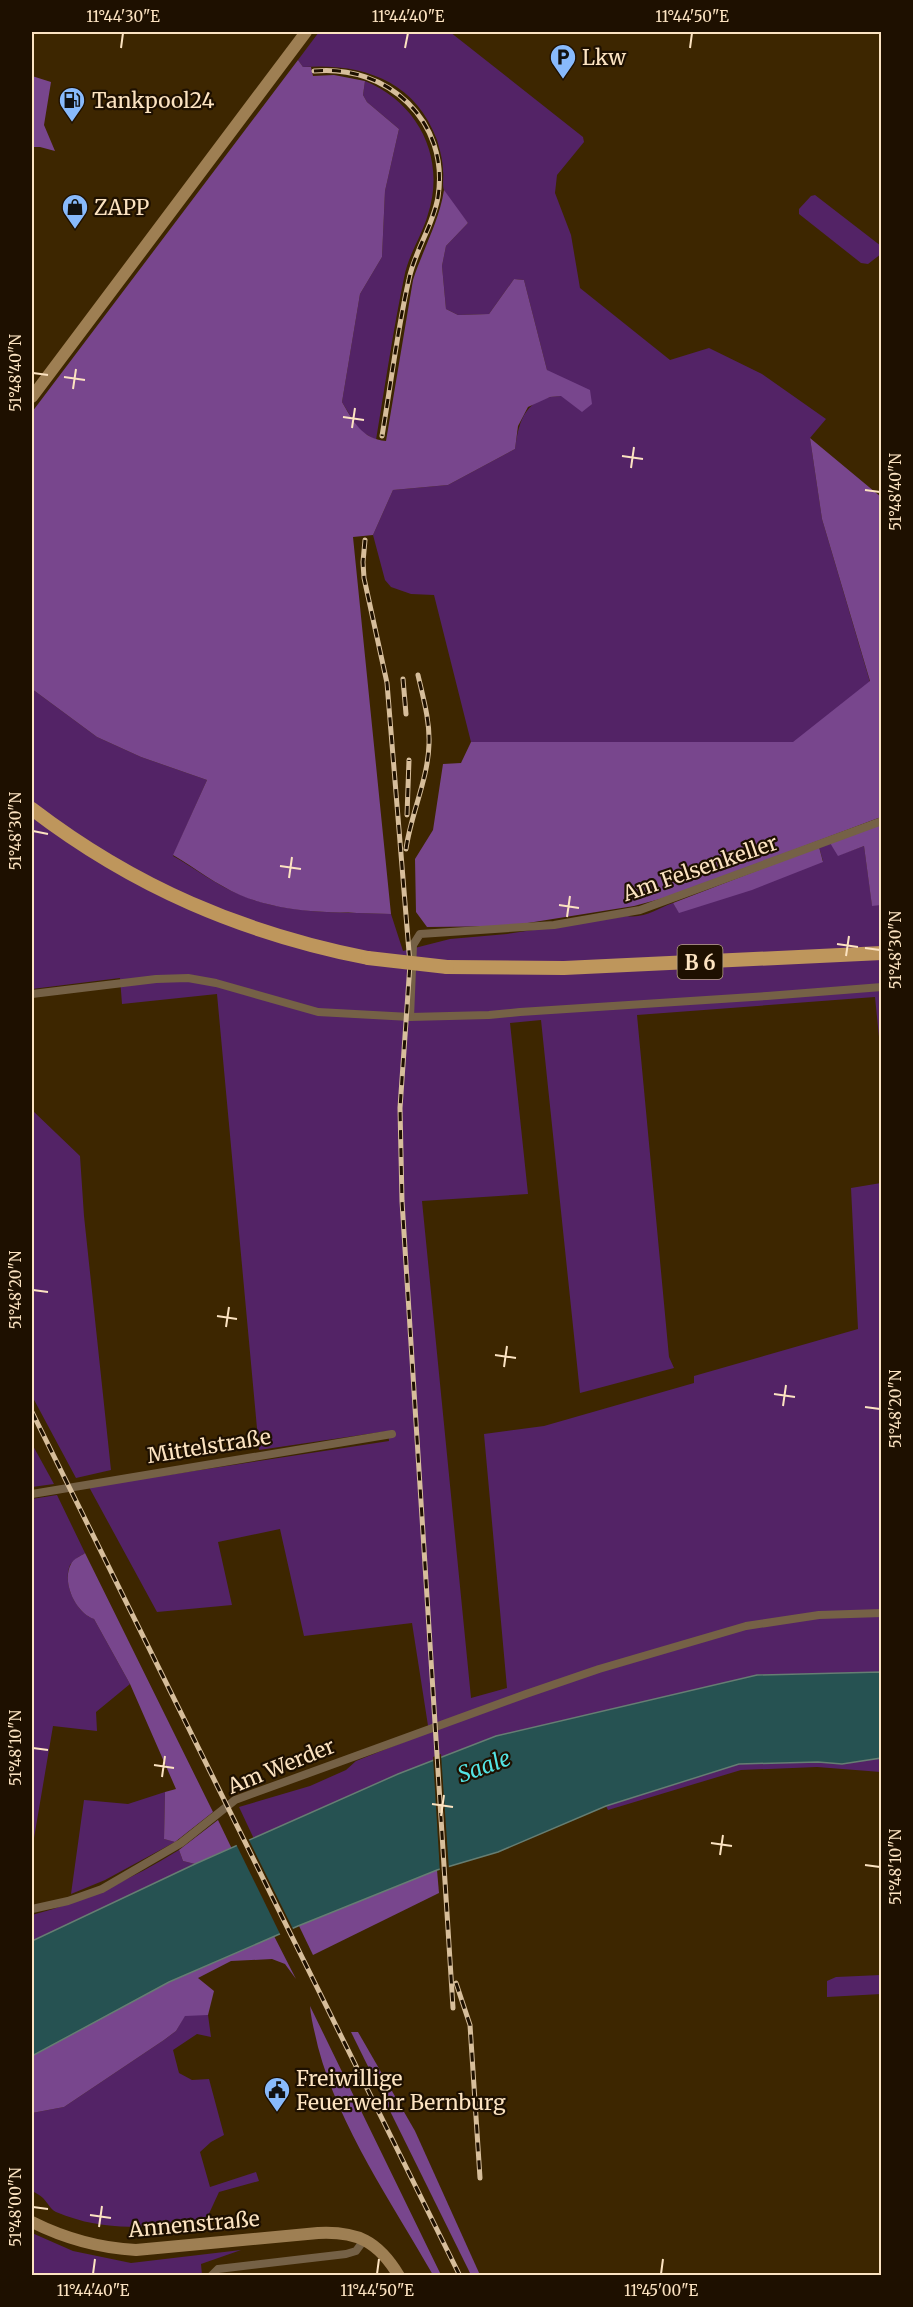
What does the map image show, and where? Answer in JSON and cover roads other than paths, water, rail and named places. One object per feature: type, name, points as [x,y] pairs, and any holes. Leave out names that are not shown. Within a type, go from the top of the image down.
[{"type":"main road","points":[[32,397],[306,32]]},
{"type":"main road","name":"B 6","points":[[32,809],[125,872],[197,908],[288,940],[368,958],[447,967],[564,968],[882,953]]},
{"type":"main road","name":"Annenstraße","points":[[32,2222],[76,2241],[111,2249],[136,2250],[334,2232],[364,2240],[384,2254],[399,2276]]},
{"type":"street","name":"Am Felsenkeller","points":[[410,1017],[413,945],[420,934],[554,925],[640,910],[882,821]]},
{"type":"street","points":[[32,994],[156,979],[188,978],[318,1012],[410,1017],[489,1016],[520,1011],[882,987]]},
{"type":"street","name":"Mittelstraße","points":[[32,1494],[392,1434]]},
{"type":"street","name":"Am Werder","points":[[32,1910],[68,1901],[102,1888],[181,1843],[235,1800],[599,1668],[746,1626],[819,1615],[882,1613]]},
{"type":"street","points":[[211,2276],[218,2269],[346,2254],[356,2251],[364,2240]]},
{"type":"water","name":"Saale","points":[[881,1672],[881,1758],[842,1764],[818,1762],[739,1764],[606,1806],[498,1852],[437,1870],[298,1926],[169,1982],[32,2056],[32,1941],[195,1864],[398,1774],[496,1736],[757,1675]]},
{"type":"railway","points":[[314,71],[341,71],[366,77],[388,88],[408,103],[423,122],[434,144],[439,169],[436,208],[415,258],[405,299],[382,436]]},
{"type":"railway","points":[[365,540],[364,578],[387,683],[410,964],[400,1108],[402,1201],[453,2008]]},
{"type":"railway","points":[[406,849],[426,771],[429,744],[427,718],[418,675]]},
{"type":"railway","points":[[403,679],[406,714]]},
{"type":"railway","points":[[407,815],[409,760]]},
{"type":"railway","points":[[32,1412],[460,2276]]},
{"type":"railway","points":[[456,1983],[470,2025],[480,2178]]},
{"type":"place","name":"Lkw","points":[[563,80]]},
{"type":"place","name":"Tankpool24","points":[[72,123]]},
{"type":"place","name":"ZAPP","points":[[75,230]]},
{"type":"place","name":"Freiwillige Feuerwehr Bernburg","points":[[277,2113]]}]
